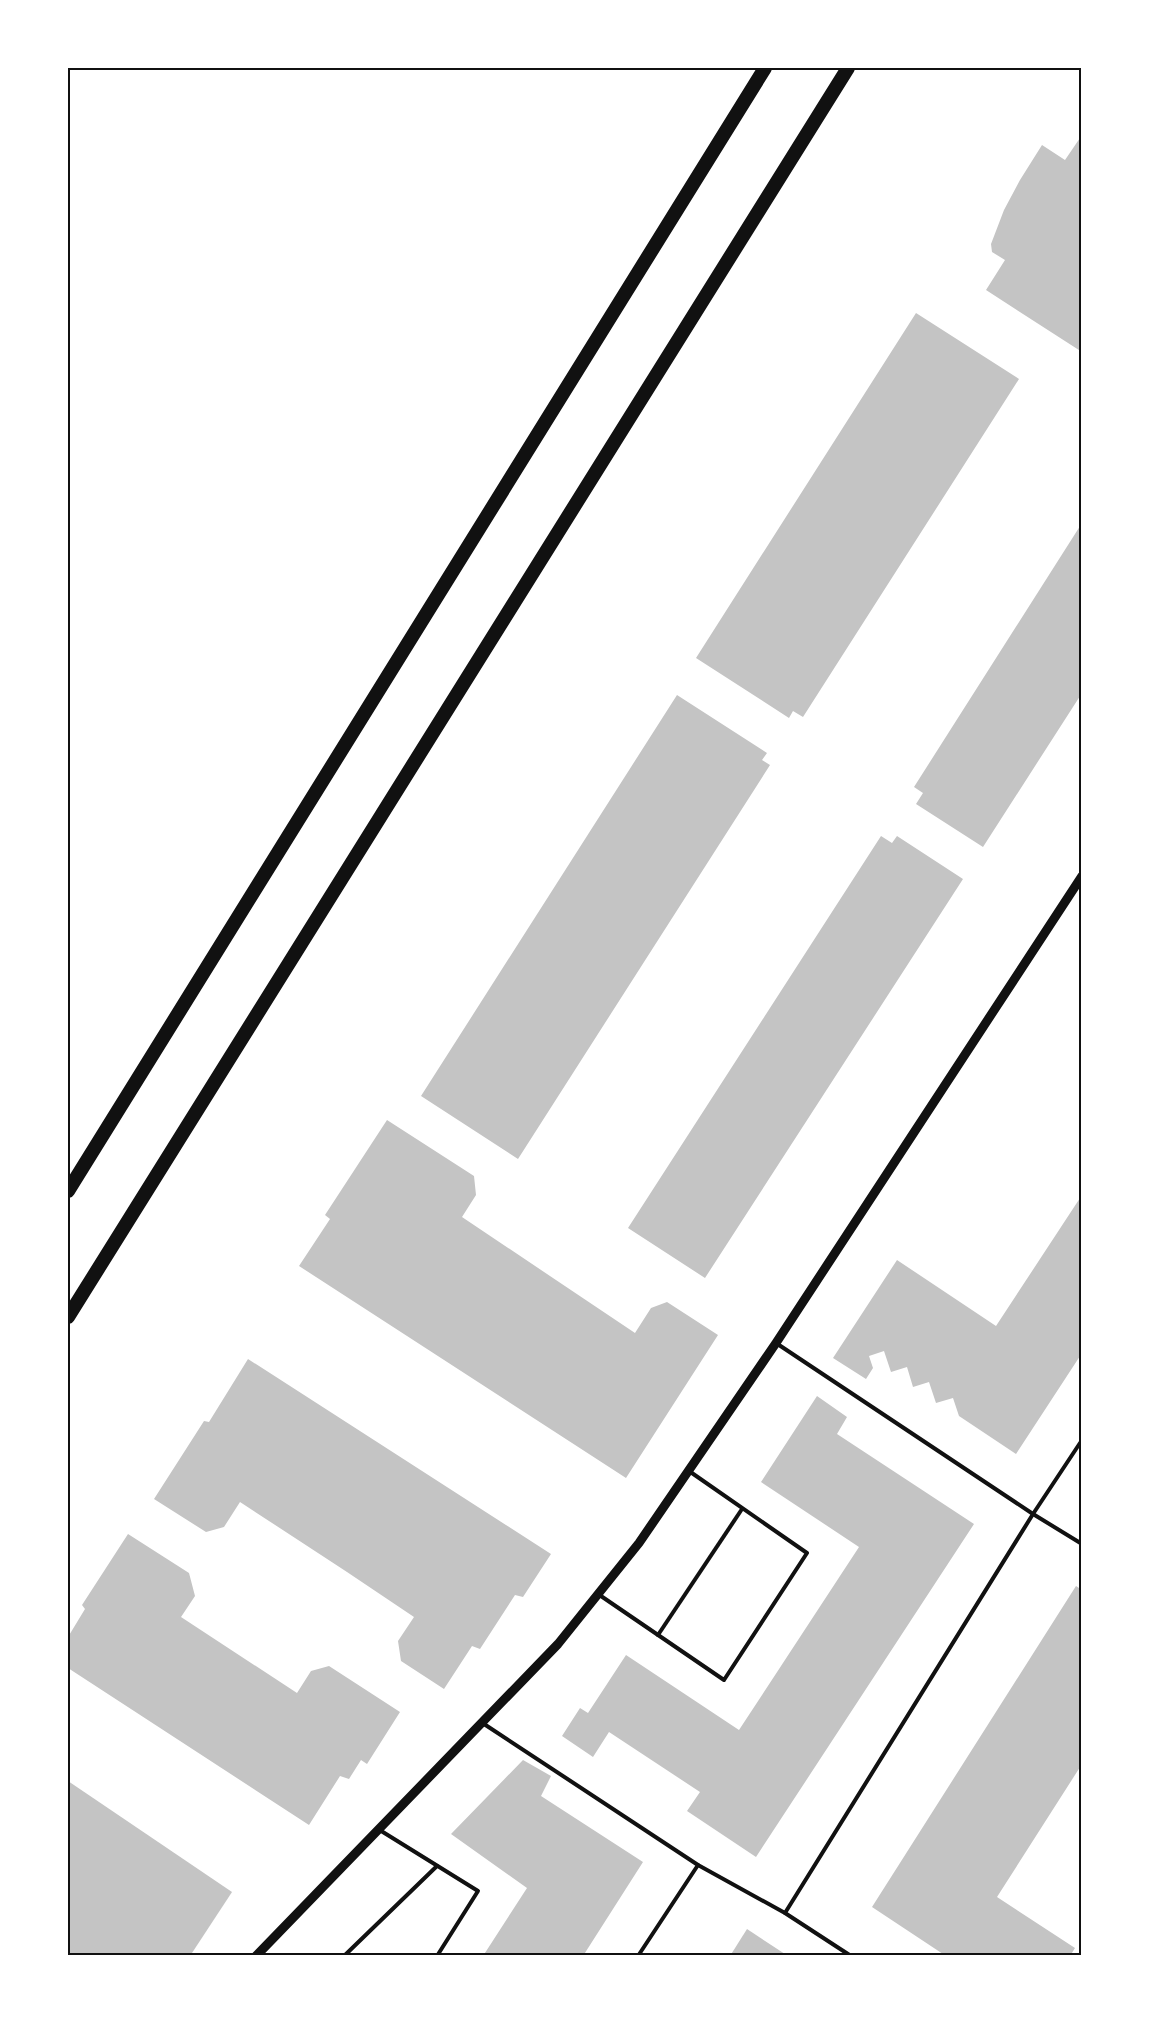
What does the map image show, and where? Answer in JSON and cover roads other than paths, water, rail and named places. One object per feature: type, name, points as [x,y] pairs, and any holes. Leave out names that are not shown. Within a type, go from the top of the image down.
[{"type":"highway","points":[[68,1191],[765,68]]},
{"type":"highway","points":[[68,1317],[848,68]]},
{"type":"street","points":[[256,1956],[558,1644],[639,1543],[776,1343],[1082,876]]},
{"type":"lane","points":[[776,1343],[1033,1514],[1082,1544]]},
{"type":"lane","points":[[785,1913],[1033,1514],[1082,1440]]},
{"type":"lane","points":[[598,1594],[724,1680],[807,1553],[688,1471]]},
{"type":"lane","points":[[658,1635],[742,1509]]},
{"type":"lane","points":[[482,1722],[698,1865],[785,1913],[851,1956]]},
{"type":"lane","points":[[378,1829],[478,1891],[436,1956]]},
{"type":"lane","points":[[638,1956],[698,1865]]},
{"type":"lane","points":[[344,1956],[437,1866]]}]
